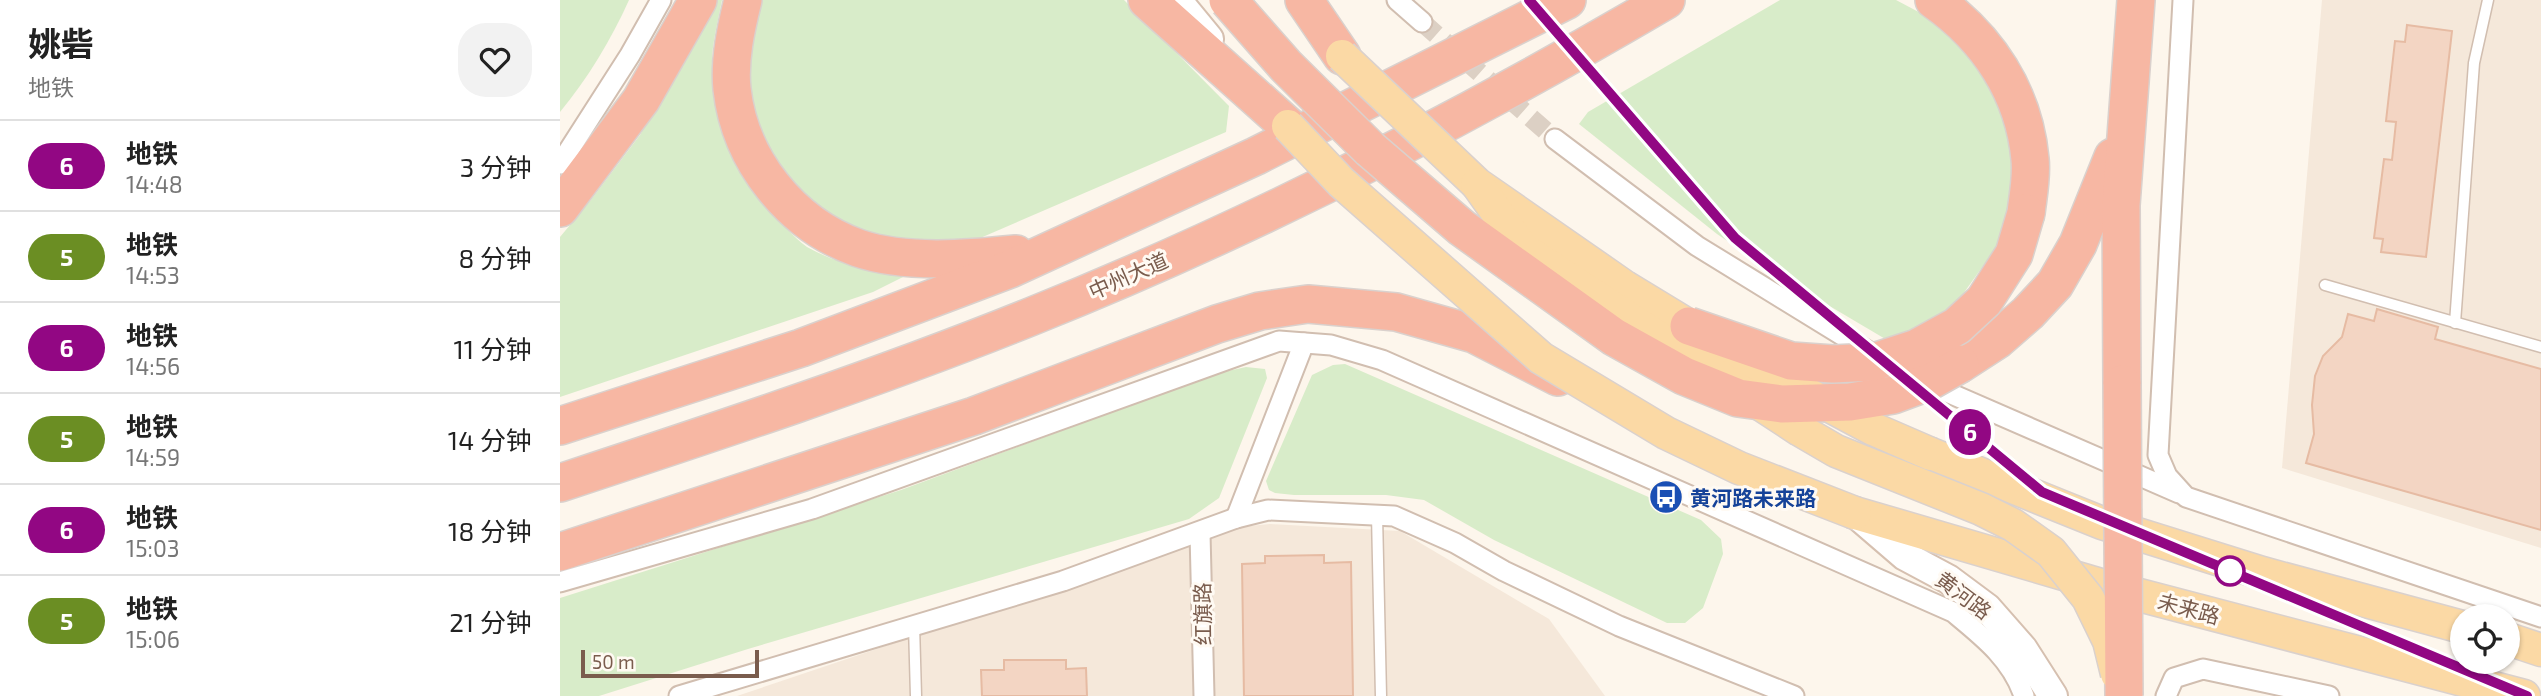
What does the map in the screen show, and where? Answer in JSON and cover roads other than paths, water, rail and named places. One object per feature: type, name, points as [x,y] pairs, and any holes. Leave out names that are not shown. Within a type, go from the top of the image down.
[{"type":"highway","points":[[560,208],[640,100],[698,0]]},
{"type":"highway","points":[[743,0],[733,45],[732,88],[737,113],[751,152],[772,187],[793,210],[835,238],[860,249],[884,253],[920,258],[991,257],[1052,250]]},
{"type":"highway","points":[[1147,0],[1288,126]]},
{"type":"highway","points":[[1228,0],[1286,66],[1370,149],[1462,228],[1614,337],[1684,376],[1738,398],[1782,404],[1850,402],[1892,395],[1928,382],[1960,365],[1997,340],[2028,313],[2055,284],[2078,244],[2110,168],[2127,103]]},
{"type":"highway","points":[[1304,0],[1342,56]]},
{"type":"highway","points":[[1485,42],[1535,0]]},
{"type":"highway","points":[[560,426],[800,348],[1010,269],[1256,156],[1567,0]]},
{"type":"highway","points":[[1689,326],[1791,360],[1833,364],[1874,362],[1917,348],[1958,326],[1984,301],[2014,254],[2026,213],[2030,161],[2020,108],[2000,66],[1970,29],[1934,0]]},
{"type":"highway","points":[[2123,696],[2121,205],[2136,0]]},
{"type":"highway","name":"中州大道","points":[[560,483],[778,412],[1031,317],[1272,211],[1565,59],[1666,1]]},
{"type":"highway","points":[[560,552],[974,416],[1217,324],[1260,311],[1308,304],[1365,307],[1396,312],[1474,334],[1666,433]]},
{"type":"main road","points":[[1177,0],[1222,56],[1288,126]]},
{"type":"main road","points":[[1287,0],[1477,184],[1625,287],[1750,363],[1871,428],[2102,523],[2263,573],[2450,624]]},
{"type":"main road","name":"未来路","points":[[1288,126],[1341,182],[1541,358],[1666,433],[1739,468],[1855,513],[2101,585],[2524,696]]},
{"type":"main road","points":[[1477,184],[1523,248],[1800,430],[1836,451],[1981,509],[2013,525],[2051,551],[2088,598],[2109,641],[2123,696]]},
{"type":"main road","name":"黄河路","points":[[1855,513],[1905,556],[1948,579],[1987,608],[2023,649],[2053,696]]},
{"type":"main road","points":[[2520,643],[2541,650]]},
{"type":"street","points":[[560,164],[661,0]]},
{"type":"street","points":[[1397,0],[1422,22]]},
{"type":"street","points":[[2183,0],[2158,456],[2167,476],[2186,496]]},
{"type":"street","points":[[1555,139],[1697,246],[1902,372],[2186,496],[2541,617]]},
{"type":"street","points":[[560,582],[813,509],[1279,341],[1331,345],[1382,360],[1952,612],[1995,646],[2021,686],[2024,696]]},
{"type":"street","points":[[1236,518],[1304,343]]},
{"type":"street","points":[[679,696],[1063,580],[1236,518],[1268,510],[1394,516],[1427,529],[1504,571],[1619,626],[1794,696]]},
{"type":"street","name":"红旗路","points":[[1200,533],[1203,696]]},
{"type":"street","points":[[2166,696],[2174,678],[2203,669],[2329,696]]},
{"type":"lane","points":[[2455,323],[2474,63],[2487,0]]},
{"type":"lane","points":[[2325,285],[2541,346]]},
{"type":"lane","points":[[1377,515],[1381,696]]},
{"type":"lane","points":[[914,625],[916,696]]},
{"type":"tunnel","points":[[1422,22],[1555,139]]},
{"type":"metro line","name":"6","points":[[1529,0],[1735,238],[2042,492],[2527,696]]},
{"type":"place","name":"黄河路未来路","points":[[1666,497]]}]
